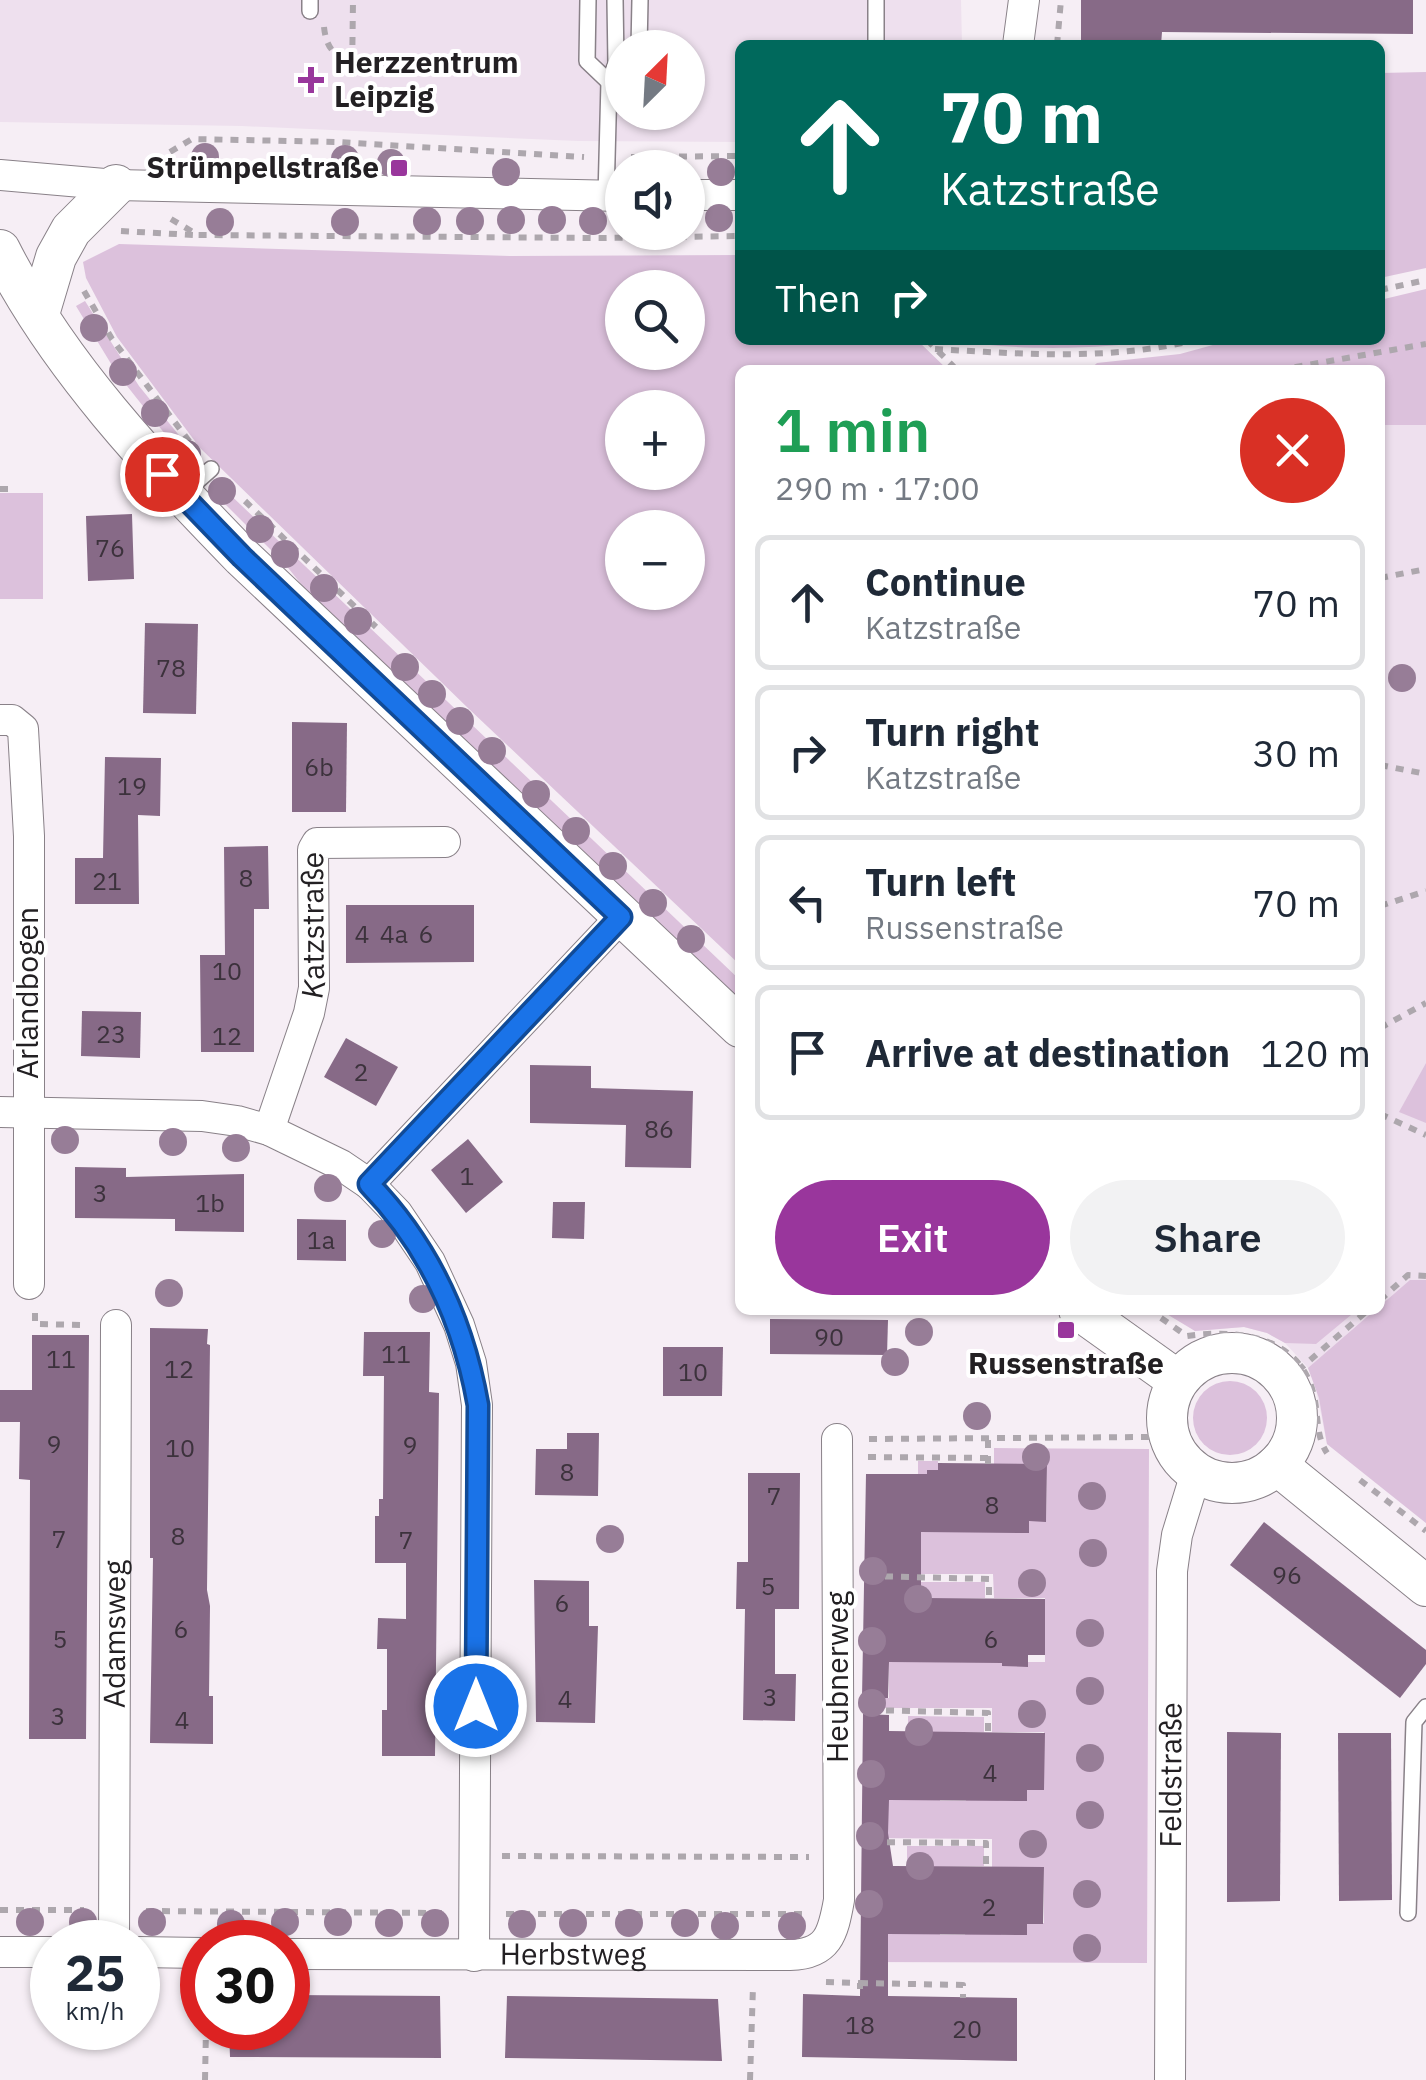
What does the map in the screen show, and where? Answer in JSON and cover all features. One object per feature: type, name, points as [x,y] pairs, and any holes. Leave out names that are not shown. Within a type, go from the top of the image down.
[{"type":"street","points":[[1019,40],[1024,0]]},
{"type":"street","points":[[0,175],[116,185],[605,196]]},
{"type":"street","points":[[39,314],[56,258],[71,230],[116,185]]},
{"type":"street","points":[[705,195],[735,194]]},
{"type":"street","points":[[0,250],[39,314],[142,452],[196,482],[242,557],[735,1022]]},
{"type":"street","name":"Arlandbogen","points":[[0,720],[12,720],[23,729],[29,836],[14,1112],[29,1284]]},
{"type":"street","name":"Katzstraße","points":[[269,1130],[310,1012],[314,988],[313,850],[317,843],[444,842]]},
{"type":"street","points":[[369,1184],[621,917]]},
{"type":"street","points":[[14,1112],[202,1116],[269,1130],[369,1184],[397,1213],[430,1262],[459,1326],[471,1363],[478,1405],[474,1956]]},
{"type":"street","points":[[1086,1315],[1178,1380]]},
{"type":"street","name":"Adamsweg","points":[[113,1920],[116,1325]]},
{"type":"street","points":[[1232,1352],[1293,1374],[1297,1424],[1287,1453],[1278,1465],[1256,1478],[1232,1484],[1207,1479],[1178,1456],[1168,1434],[1167,1406],[1178,1380],[1201,1360],[1232,1352]]},
{"type":"street","name":"Heubnerweg","points":[[836,1914],[838,1439]]},
{"type":"street","points":[[1278,1465],[1426,1586]]},
{"type":"street","name":"Feldstraße","points":[[1170,2080],[1172,1571],[1177,1535],[1196,1473]]},
{"type":"street","name":"Herbstweg","points":[[310,1954],[802,1954],[822,1948],[836,1914]]},
{"type":"street","points":[[0,1952],[30,1952]]},
{"type":"lane","points":[[588,0],[587,61],[605,72]]},
{"type":"lane","points":[[616,0],[616,30]]},
{"type":"lane","points":[[640,0],[640,30]]},
{"type":"lane","points":[[876,0],[876,40]]},
{"type":"lane","points":[[1408,1913],[1414,1722],[1426,1706]]},
{"type":"path","points":[[352,77],[354,0]]},
{"type":"path","points":[[1057,40],[1061,0]]},
{"type":"path","points":[[310,6],[324,26],[330,48],[339,58],[352,60]]},
{"type":"path","points":[[198,235],[116,185],[192,139],[338,142],[605,157]]},
{"type":"path","points":[[705,156],[735,156]]},
{"type":"path","points":[[116,231],[198,235],[735,236]]},
{"type":"path","points":[[78,277],[196,482],[390,640]]},
{"type":"path","points":[[1385,289],[1426,280]]},
{"type":"path","points":[[1307,365],[1426,344]]},
{"type":"path","points":[[931,345],[952,365]]},
{"type":"path","points":[[935,349],[1090,354],[1176,345]]},
{"type":"path","points":[[1385,577],[1426,569]]},
{"type":"path","points":[[1385,765],[1426,774]]},
{"type":"path","points":[[1385,904],[1426,891]]},
{"type":"path","points":[[1385,1025],[1426,1003]]},
{"type":"path","points":[[1385,1116],[1426,1135]]},
{"type":"path","points":[[1385,1296],[1408,1275],[1426,1276]]},
{"type":"path","points":[[29,1284],[34,1290],[35,1324],[116,1325]]},
{"type":"path","points":[[1156,1315],[1187,1336],[1216,1332],[1251,1335],[1278,1346],[1293,1374],[1312,1388],[1319,1437],[1324,1451],[1337,1462]]},
{"type":"path","points":[[1293,1374],[1362,1315]]},
{"type":"path","points":[[838,1439],[1168,1434]]},
{"type":"path","points":[[866,1457],[988,1461],[988,1438]]},
{"type":"path","points":[[1352,1473],[1426,1531]]},
{"type":"path","points":[[838,1576],[989,1579],[990,1598]]},
{"type":"path","points":[[838,1710],[988,1712],[988,1732]]},
{"type":"path","points":[[476,1856],[986,1843],[986,1866]]},
{"type":"path","points":[[0,1910],[836,1914]]},
{"type":"path","points":[[750,2080],[754,1955]]},
{"type":"path","points":[[860,1982],[963,1985],[964,1998]]},
{"type":"path","points":[[206,2050],[206,2080]]},
{"type":"shaded area","name":"Herzzentrum Leipzig","points":[[0,0],[961,0],[962,40],[735,40],[735,142],[578,141],[242,126],[0,122]]},
{"type":"shaded area","points":[[1426,72],[1426,268],[1385,277],[1385,73]]},
{"type":"shaded area","points":[[119,244],[511,256],[735,255],[735,345],[922,345],[943,365],[735,365],[735,960],[200,448],[117,337],[86,278],[83,262]]},
{"type":"shaded area","points":[[1426,289],[1426,425],[1385,425],[1385,365],[1095,365],[1180,354],[1213,345],[1385,345],[1385,299]]},
{"type":"shaded area","points":[[85,301],[139,386],[195,455],[189,461],[116,372],[76,306]]},
{"type":"shaded area","points":[[990,345],[1118,345],[1056,348]]},
{"type":"shaded area","points":[[1385,425],[1426,425],[1426,1523],[1327,1444],[1315,1384],[1308,1368],[1285,1343],[1244,1327],[1195,1331],[1174,1315],[1385,1315]]},
{"type":"shaded area","points":[[221,486],[735,975],[735,1000],[309,594],[285,564],[215,494]]},
{"type":"shaded area","points":[[0,493],[43,493],[43,599],[0,599]]},
{"type":"shaded area","points":[[1426,1063],[1426,1123],[1399,1112]]},
{"type":"shaded area","points":[[1410,1280],[1426,1280],[1426,1523],[1327,1444],[1319,1398],[1308,1368],[1369,1315],[1385,1315],[1385,1302]]},
{"type":"shaded area","points":[[1168,1315],[1351,1315],[1316,1344],[1285,1343],[1244,1327],[1195,1331]]},
{"type":"shaded area","points":[[1230,1381],[1256,1392],[1267,1418],[1256,1444],[1230,1455],[1204,1444],[1193,1418],[1204,1392]]},
{"type":"shaded area","points":[[994,1448],[1149,1449],[1147,1963],[863,1962],[888,1908],[907,1896],[907,1846],[984,1846],[984,1866],[936,1867],[940,1935],[965,1935],[966,1923],[1000,1923],[1001,1935],[1026,1935],[1027,1924],[1044,1923],[1044,1867],[992,1867],[992,1839],[867,1838],[888,1831],[888,1778],[908,1766],[908,1716],[984,1717],[984,1732],[937,1732],[940,1801],[966,1801],[966,1789],[1001,1801],[1026,1801],[1027,1790],[1044,1789],[1044,1732],[992,1732],[992,1708],[868,1708],[868,1698],[889,1698],[889,1645],[909,1582],[985,1582],[985,1598],[937,1599],[941,1662],[1045,1662],[1045,1598],[994,1598],[993,1574],[869,1574],[921,1474],[918,1461],[938,1461],[938,1470],[1029,1533],[1029,1521],[1046,1521],[1047,1465],[994,1464]]},
{"type":"building","points":[[1081,0],[1413,0],[1413,34],[1162,32],[1161,40],[1081,40]]},
{"type":"building","points":[[132,514],[134,579],[88,581],[86,516]]},
{"type":"building","points":[[145,623],[198,624],[196,714],[143,713]]},
{"type":"building","points":[[292,722],[347,723],[346,812],[292,812]]},
{"type":"building","points":[[105,757],[161,758],[160,816],[138,815],[139,904],[75,904],[75,858],[103,858]]},
{"type":"building","points":[[268,846],[269,909],[254,909],[254,1052],[201,1052],[200,955],[225,955],[224,847]]},
{"type":"building","points":[[346,905],[474,905],[474,962],[346,963]]},
{"type":"building","points":[[82,1011],[141,1012],[140,1058],[81,1056]]},
{"type":"building","points":[[346,1038],[398,1067],[376,1106],[324,1077]]},
{"type":"building","points":[[530,1065],[591,1066],[591,1088],[693,1091],[691,1168],[625,1167],[626,1125],[530,1123]]},
{"type":"building","points":[[468,1139],[503,1182],[466,1213],[431,1170]]},
{"type":"building","points":[[75,1167],[126,1168],[126,1177],[244,1174],[244,1232],[175,1231],[175,1219],[75,1218]]},
{"type":"building","points":[[553,1202],[585,1202],[584,1239],[552,1238]]},
{"type":"building","points":[[297,1219],[346,1220],[346,1261],[297,1260]]},
{"type":"building","points":[[770,1319],[888,1320],[887,1355],[770,1354]]},
{"type":"building","points":[[150,1328],[208,1329],[207,1590],[213,1744],[150,1743]]},
{"type":"building","points":[[364,1332],[430,1332],[429,1392],[439,1393],[435,1756],[382,1756],[387,1649],[377,1649],[378,1618],[406,1619],[406,1563],[375,1563],[375,1516],[379,1516],[379,1499],[383,1499],[384,1376],[363,1376]]},
{"type":"building","points":[[32,1335],[89,1335],[86,1739],[29,1739],[30,1480],[19,1479],[20,1422],[0,1422],[0,1390],[32,1390]]},
{"type":"building","points":[[663,1347],[723,1347],[722,1396],[663,1396]]},
{"type":"building","points":[[567,1433],[599,1433],[598,1496],[535,1495],[536,1449],[567,1449]]},
{"type":"building","points":[[938,1463],[1047,1464],[1046,1522],[1029,1521],[1029,1533],[921,1532],[921,1598],[1045,1599],[1045,1655],[1028,1655],[1028,1667],[1002,1663],[889,1662],[888,1698],[862,1698],[866,1474],[927,1474],[927,1470],[938,1470]]},
{"type":"building","points":[[748,1473],[800,1473],[799,1609],[775,1609],[775,1674],[796,1674],[795,1721],[743,1720],[745,1609],[736,1609],[737,1562],[748,1562]]},
{"type":"building","points":[[1264,1522],[1426,1650],[1426,1664],[1400,1698],[1230,1565]]},
{"type":"building","points":[[534,1580],[589,1581],[589,1626],[598,1626],[595,1723],[536,1722]]},
{"type":"building","points":[[863,1714],[889,1715],[889,1731],[1045,1733],[1044,1790],[1027,1790],[1027,1801],[889,1800],[893,1866],[1044,1867],[1043,1924],[1027,1924],[1027,1935],[888,1934],[888,1996],[1017,1998],[1017,2061],[802,2057],[803,1994],[860,1996]]},
{"type":"building","points":[[1227,1732],[1281,1733],[1280,1901],[1227,1902]]},
{"type":"building","points":[[1338,1733],[1391,1733],[1392,1900],[1339,1901]]},
{"type":"building","points":[[310,1995],[440,1996],[441,2058],[230,2057],[230,2050],[310,2050]]},
{"type":"building","points":[[507,1996],[718,1999],[722,2061],[505,2058]]},
{"type":"place","name":"Herzzentrum Leipzig","points":[[311,80]]},
{"type":"place","name":"Strümpellstraße","points":[[399,168]]},
{"type":"place","name":"Russenstraße","points":[[1066,1330]]},
{"type":"route","points":[[162,474],[242,557],[621,917],[369,1184],[397,1213],[430,1262],[471,1363],[478,1405],[476,1706]]}]
